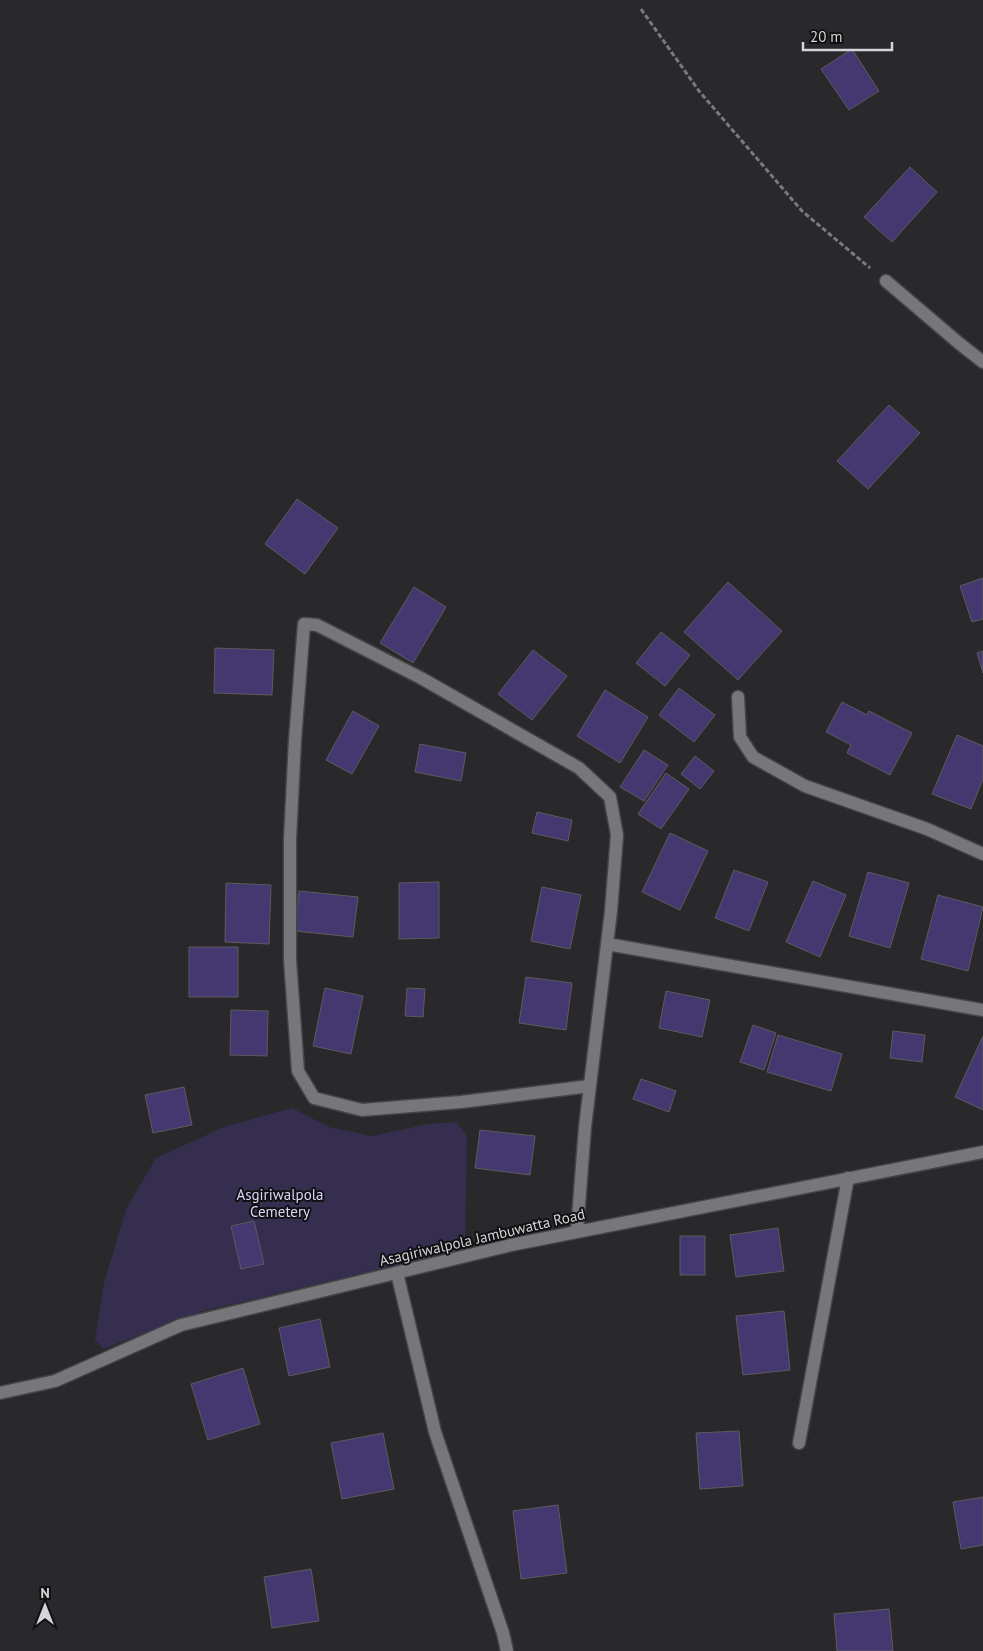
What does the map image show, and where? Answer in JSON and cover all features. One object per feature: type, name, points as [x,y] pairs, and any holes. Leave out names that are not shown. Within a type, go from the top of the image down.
[{"type":"street","points":[[886,281],[983,362]]},
{"type":"street","points":[[577,1231],[590,1086],[607,944],[617,835],[610,797],[579,768],[421,678],[317,625],[304,624],[290,839],[290,960],[298,1071],[314,1098],[362,1110],[461,1102],[590,1086]]},
{"type":"street","points":[[738,697],[740,737],[753,757],[805,786],[927,829],[983,854]]},
{"type":"street","points":[[607,944],[983,1010]]},
{"type":"street","name":"Asagiriwalpola Jambuwatta Road","points":[[0,1393],[55,1380],[181,1325],[397,1272],[577,1231],[983,1152]]},
{"type":"street","points":[[799,1443],[848,1178]]},
{"type":"street","points":[[397,1272],[435,1432],[503,1633],[507,1651]]},
{"type":"path","points":[[641,9],[699,91],[802,211],[886,281]]},
{"type":"green space","name":"Asgiriwalpola Cemetery","points":[[292,1108],[329,1127],[372,1136],[428,1124],[456,1122],[467,1136],[465,1249],[203,1311],[103,1349],[95,1340],[104,1283],[126,1209],[156,1158],[224,1127]]},
{"type":"building","points":[[852,49],[879,91],[849,110],[821,69]]},
{"type":"building","points":[[910,167],[937,192],[892,242],[864,217]]},
{"type":"building","points":[[889,405],[920,433],[868,489],[837,461]]},
{"type":"building","points":[[297,499],[338,528],[305,574],[265,544]]},
{"type":"building","points":[[983,578],[983,619],[972,622],[960,586]]},
{"type":"building","points":[[728,582],[782,631],[738,680],[684,632]]},
{"type":"building","points":[[414,587],[446,607],[413,663],[380,643]]},
{"type":"building","points":[[661,632],[690,655],[665,686],[636,663]]},
{"type":"building","points":[[215,648],[274,650],[272,695],[214,693]]},
{"type":"building","points":[[533,650],[567,676],[532,720],[498,694]]},
{"type":"building","points":[[983,651],[983,673],[977,653]]},
{"type":"building","points":[[679,688],[715,715],[694,742],[659,715]]},
{"type":"building","points":[[605,690],[648,717],[620,763],[577,736]]},
{"type":"building","points":[[842,702],[867,715],[869,711],[912,733],[890,775],[847,753],[851,745],[826,732]]},
{"type":"building","points":[[353,711],[379,726],[352,774],[326,760]]},
{"type":"building","points":[[957,735],[983,746],[983,779],[971,809],[932,794]]},
{"type":"building","points":[[420,744],[466,753],[461,781],[415,772]]},
{"type":"building","points":[[644,750],[668,765],[644,801],[620,787]]},
{"type":"building","points":[[695,756],[714,771],[700,789],[681,774]]},
{"type":"building","points":[[666,773],[689,789],[661,829],[638,814]]},
{"type":"building","points":[[537,812],[572,820],[568,841],[532,833]]},
{"type":"building","points":[[670,833],[708,851],[680,910],[642,892]]},
{"type":"building","points":[[734,870],[768,882],[749,931],[715,918]]},
{"type":"building","points":[[868,872],[909,883],[890,948],[849,936]]},
{"type":"building","points":[[813,881],[846,895],[820,957],[786,942]]},
{"type":"building","points":[[439,882],[439,938],[399,939],[399,883]]},
{"type":"building","points":[[226,883],[271,885],[269,944],[225,942]]},
{"type":"building","points":[[542,887],[581,895],[570,949],[531,941]]},
{"type":"building","points":[[299,891],[358,897],[353,937],[295,931]]},
{"type":"building","points":[[938,895],[983,907],[968,971],[921,959]]},
{"type":"building","points":[[189,947],[238,947],[238,997],[189,997]]},
{"type":"building","points":[[526,977],[572,983],[566,1030],[519,1023]]},
{"type":"building","points":[[325,988],[363,996],[351,1054],[313,1046]]},
{"type":"building","points":[[407,988],[425,989],[423,1017],[405,1016]]},
{"type":"building","points":[[666,991],[710,1000],[702,1037],[659,1028]]},
{"type":"building","points":[[231,1010],[268,1011],[267,1056],[230,1055]]},
{"type":"building","points":[[753,1025],[776,1033],[764,1070],[740,1062]]},
{"type":"building","points":[[893,1031],[925,1035],[922,1062],[890,1058]]},
{"type":"building","points":[[778,1035],[842,1054],[831,1091],[767,1072]]},
{"type":"building","points":[[983,1036],[983,1110],[955,1097]]},
{"type":"building","points":[[641,1079],[676,1091],[669,1112],[633,1099]]},
{"type":"building","points":[[184,1087],[192,1125],[153,1133],[145,1095]]},
{"type":"building","points":[[480,1130],[535,1136],[530,1175],[475,1168]]},
{"type":"building","points":[[254,1221],[264,1264],[241,1269],[231,1226]]},
{"type":"building","points":[[778,1228],[784,1271],[736,1277],[730,1235]]},
{"type":"building","points":[[680,1236],[705,1236],[705,1275],[680,1275]]},
{"type":"building","points":[[784,1311],[790,1370],[743,1375],[736,1316]]},
{"type":"building","points":[[320,1319],[330,1367],[289,1376],[279,1328]]},
{"type":"building","points":[[243,1368],[260,1424],[208,1440],[191,1384]]},
{"type":"building","points":[[739,1431],[743,1486],[700,1489],[696,1433]]},
{"type":"building","points":[[383,1433],[394,1489],[342,1499],[331,1443]]},
{"type":"building","points":[[983,1497],[983,1545],[961,1549],[953,1502]]},
{"type":"building","points":[[558,1505],[567,1573],[521,1579],[513,1511]]},
{"type":"building","points":[[311,1569],[319,1621],[272,1628],[264,1577]]},
{"type":"building","points":[[889,1609],[893,1651],[837,1651],[834,1614]]}]
